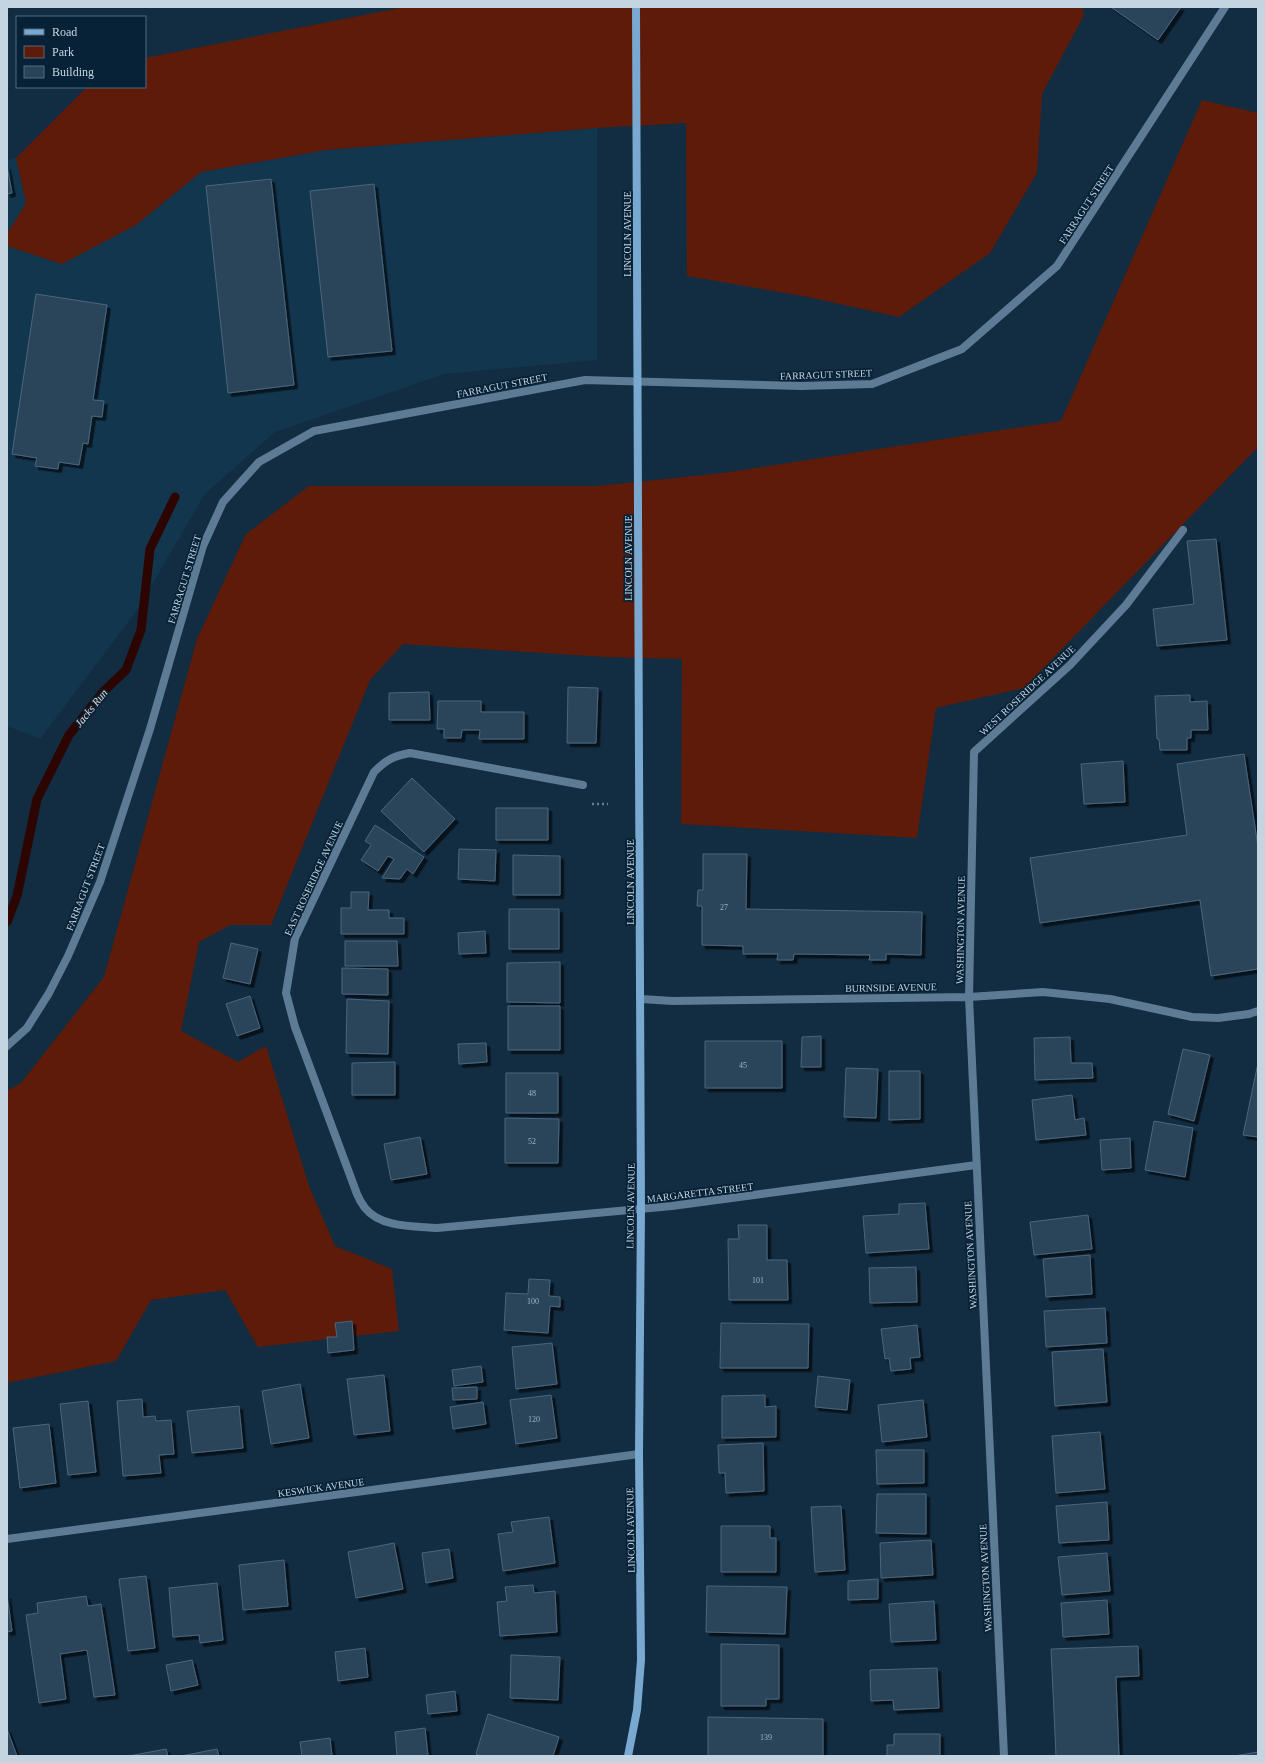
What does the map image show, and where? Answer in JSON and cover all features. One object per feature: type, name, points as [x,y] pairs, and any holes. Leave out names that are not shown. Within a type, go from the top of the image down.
[{"type":"street","name":"LINCOLN AVENUE","points":[[628,1756],[637,1710],[641,1660],[638,1454],[641,1209],[636,7]]},
{"type":"street","name":"FARRAGUT STREET","points":[[7,1046],[26,1028],[48,993],[71,949],[100,882],[150,729],[203,546],[223,502],[259,462],[314,431],[585,380],[801,386],[872,384],[962,349],[1057,266],[1225,7]]},
{"type":"street","name":"WEST ROSERIDGE AVENUE","points":[[974,752],[1070,666],[1126,605],[1183,530]]},
{"type":"street","name":"WASHINGTON AVENUE","points":[[974,752],[968,997],[1004,1756]]},
{"type":"street","name":"EAST ROSERIDGE AVENUE","points":[[377,1218],[365,1208],[357,1194],[295,1027],[286,993],[295,938],[364,792],[374,772],[382,764],[395,756],[410,753],[583,785]]},
{"type":"street","name":"BURNSIDE AVENUE","points":[[640,999],[673,1000],[968,997],[1043,992],[1110,999],[1192,1017],[1218,1018],[1249,1014],[1258,1011]]},
{"type":"street","name":"MARGARETTA STREET","points":[[377,1218],[402,1225],[437,1228],[680,1205],[976,1165]]},
{"type":"street","name":"KESWICK AVENUE","points":[[7,1539],[638,1454]]},
{"type":"shaded area","points":[[597,128],[597,360],[444,374],[275,432],[205,494],[137,610],[40,739],[7,726],[7,246],[62,264],[136,225],[201,172],[326,150]]},
{"type":"shaded area","points":[[16,158],[26,203],[7,234],[7,160]]},
{"type":"green space","points":[[405,7],[1082,7],[1084,15],[1042,94],[1037,173],[990,253],[899,317],[808,297],[687,276],[686,123],[597,128],[326,150],[201,172],[136,225],[62,264],[7,246],[7,234],[26,203],[16,158],[86,88],[146,88],[146,58]]},
{"type":"green space","points":[[1202,100],[1258,113],[1258,447],[1024,688],[936,708],[917,838],[681,824],[682,659],[605,657],[403,644],[370,680],[271,925],[230,925],[199,942],[181,1031],[238,1062],[266,1046],[309,1186],[335,1246],[392,1269],[399,1331],[258,1347],[225,1290],[151,1300],[116,1361],[7,1383],[7,1091],[21,1083],[104,977],[197,639],[246,534],[309,486],[597,486],[723,473],[1061,421]]},
{"type":"building","points":[[1111,7],[1181,7],[1158,40]]},
{"type":"building","points":[[7,166],[12,193],[7,194]]},
{"type":"building","points":[[271,179],[294,385],[228,393],[206,186]]},
{"type":"building","points":[[374,184],[392,351],[328,357],[310,191]]},
{"type":"building","points":[[36,294],[107,305],[93,400],[104,401],[102,417],[92,416],[88,444],[83,443],[79,465],[59,462],[58,469],[35,466],[37,458],[12,454]]},
{"type":"building","points":[[1216,539],[1227,640],[1157,646],[1153,609],[1194,604],[1187,541]]},
{"type":"building","points":[[568,687],[598,688],[596,743],[567,743]]},
{"type":"building","points":[[429,692],[430,720],[389,720],[389,693]]},
{"type":"building","points":[[1190,695],[1190,702],[1207,701],[1208,730],[1191,730],[1191,738],[1187,738],[1187,750],[1160,750],[1159,739],[1157,739],[1155,696]]},
{"type":"building","points":[[438,701],[481,701],[481,712],[524,712],[524,739],[479,739],[480,730],[462,730],[461,738],[444,738],[444,729],[437,729]]},
{"type":"building","points":[[1244,754],[1258,847],[1258,969],[1211,976],[1200,900],[1040,923],[1030,858],[1187,835],[1177,764]]},
{"type":"building","points":[[1123,761],[1125,802],[1084,804],[1081,764]]},
{"type":"building","points":[[412,778],[455,819],[424,852],[381,811]]},
{"type":"building","points":[[496,808],[548,808],[548,840],[496,840]]},
{"type":"building","points":[[375,825],[424,857],[413,874],[407,869],[400,879],[382,878],[394,859],[388,856],[378,871],[361,860],[371,845],[365,841]]},
{"type":"building","points":[[459,849],[496,850],[495,881],[458,879]]},
{"type":"building","points":[[703,854],[747,854],[746,909],[922,912],[921,955],[886,954],[886,960],[869,960],[870,955],[794,954],[793,960],[777,960],[778,954],[743,954],[743,946],[702,945],[702,906],[697,906],[698,890],[703,890]]},
{"type":"building","points":[[513,855],[560,856],[560,895],[513,895]]},
{"type":"building","points":[[351,892],[369,892],[368,910],[389,910],[389,918],[404,918],[404,934],[341,934],[341,908],[351,908]]},
{"type":"building","points":[[509,909],[559,909],[559,949],[509,949]]},
{"type":"building","points":[[485,931],[486,953],[459,954],[458,933]]},
{"type":"building","points":[[345,941],[397,941],[398,966],[345,966]]},
{"type":"building","points":[[231,943],[258,949],[250,984],[223,978]]},
{"type":"building","points":[[560,962],[560,1003],[507,1002],[507,963]]},
{"type":"building","points":[[342,968],[388,969],[388,995],[342,994]]},
{"type":"building","points":[[250,996],[260,1028],[237,1036],[226,1004]]},
{"type":"building","points":[[347,999],[389,1001],[388,1054],[346,1053]]},
{"type":"building","points":[[508,1006],[560,1006],[560,1050],[508,1050]]},
{"type":"building","points":[[821,1036],[821,1067],[801,1067],[802,1037]]},
{"type":"building","points":[[1070,1037],[1071,1063],[1092,1063],[1093,1078],[1035,1080],[1034,1038]]},
{"type":"building","points":[[705,1041],[782,1041],[782,1088],[705,1088]]},
{"type":"building","points":[[486,1043],[487,1062],[459,1064],[458,1044]]},
{"type":"building","points":[[1183,1049],[1210,1055],[1194,1121],[1168,1114]]},
{"type":"building","points":[[395,1062],[395,1095],[352,1095],[352,1063]]},
{"type":"building","points":[[1258,1063],[1258,1137],[1243,1135]]},
{"type":"building","points":[[846,1068],[878,1069],[876,1118],[844,1117]]},
{"type":"building","points":[[889,1071],[920,1071],[920,1119],[889,1120]]},
{"type":"building","points":[[506,1073],[558,1073],[558,1113],[506,1113]]},
{"type":"building","points":[[1072,1095],[1075,1120],[1084,1118],[1086,1135],[1036,1140],[1032,1100]]},
{"type":"building","points":[[505,1118],[559,1119],[558,1163],[505,1163]]},
{"type":"building","points":[[1154,1121],[1193,1128],[1185,1177],[1145,1170]]},
{"type":"building","points":[[420,1137],[427,1174],[391,1180],[384,1144]]},
{"type":"building","points":[[1130,1138],[1131,1168],[1102,1170],[1100,1140]]},
{"type":"building","points":[[925,1203],[929,1249],[866,1253],[863,1216],[899,1214],[899,1204]]},
{"type":"building","points":[[1088,1215],[1092,1249],[1034,1255],[1030,1222]]},
{"type":"building","points":[[738,1225],[767,1225],[767,1260],[787,1260],[788,1300],[729,1300],[728,1239],[739,1239]]},
{"type":"building","points":[[1090,1255],[1092,1294],[1046,1297],[1043,1259]]},
{"type":"building","points":[[916,1267],[917,1302],[870,1303],[869,1268]]},
{"type":"building","points":[[529,1279],[550,1280],[549,1296],[560,1297],[560,1307],[550,1306],[548,1333],[504,1330],[506,1293],[528,1294]]},
{"type":"building","points":[[1105,1308],[1107,1343],[1046,1347],[1044,1311]]},
{"type":"building","points":[[352,1321],[354,1350],[328,1353],[327,1337],[337,1337],[335,1323]]},
{"type":"building","points":[[721,1323],[809,1324],[808,1368],[720,1368]]},
{"type":"building","points":[[917,1325],[920,1357],[910,1358],[911,1369],[891,1371],[889,1358],[885,1359],[881,1329]]},
{"type":"building","points":[[552,1343],[557,1384],[516,1389],[512,1347]]},
{"type":"building","points":[[1103,1349],[1107,1402],[1055,1406],[1052,1352]]},
{"type":"building","points":[[481,1366],[483,1382],[454,1386],[452,1370]]},
{"type":"building","points":[[384,1375],[390,1431],[354,1435],[347,1379]]},
{"type":"building","points":[[818,1376],[850,1380],[847,1410],[815,1407]]},
{"type":"building","points":[[300,1384],[309,1438],[271,1444],[262,1391]]},
{"type":"building","points":[[477,1387],[477,1399],[453,1400],[452,1388]]},
{"type":"building","points":[[551,1395],[557,1438],[516,1444],[510,1400]]},
{"type":"building","points":[[765,1395],[765,1407],[776,1406],[776,1437],[722,1438],[722,1396]]},
{"type":"building","points":[[142,1399],[143,1417],[155,1416],[156,1421],[171,1420],[174,1454],[159,1455],[161,1473],[123,1476],[117,1401]]},
{"type":"building","points":[[923,1400],[927,1437],[882,1442],[878,1405]]},
{"type":"building","points":[[88,1401],[96,1472],[68,1475],[60,1404]]},
{"type":"building","points":[[483,1402],[486,1424],[453,1429],[450,1407]]},
{"type":"building","points":[[239,1406],[243,1448],[192,1453],[187,1411]]},
{"type":"building","points":[[49,1424],[56,1483],[20,1488],[13,1428]]},
{"type":"building","points":[[1100,1432],[1105,1489],[1056,1493],[1052,1436]]},
{"type":"building","points":[[763,1443],[764,1491],[726,1493],[725,1473],[719,1473],[718,1445]]},
{"type":"building","points":[[876,1450],[924,1450],[924,1483],[877,1484]]},
{"type":"building","points":[[877,1494],[926,1494],[926,1534],[876,1533]]},
{"type":"building","points":[[1107,1502],[1109,1540],[1059,1543],[1056,1506]]},
{"type":"building","points":[[841,1506],[845,1570],[815,1572],[811,1507]]},
{"type":"building","points":[[549,1517],[555,1563],[503,1571],[498,1534],[513,1532],[511,1522]]},
{"type":"building","points":[[721,1526],[770,1526],[770,1538],[776,1538],[776,1572],[721,1572]]},
{"type":"building","points":[[931,1540],[933,1575],[881,1578],[880,1543]]},
{"type":"building","points":[[394,1543],[403,1589],[356,1598],[348,1552]]},
{"type":"building","points":[[449,1549],[453,1578],[426,1583],[422,1553]]},
{"type":"building","points":[[1107,1553],[1110,1591],[1062,1595],[1058,1557]]},
{"type":"building","points":[[284,1560],[288,1606],[243,1610],[239,1565]]},
{"type":"building","points":[[146,1576],[155,1648],[128,1651],[119,1579]]},
{"type":"building","points":[[878,1579],[878,1599],[848,1600],[848,1581]]},
{"type":"building","points":[[217,1583],[223,1640],[200,1643],[199,1635],[173,1637],[169,1588]]},
{"type":"building","points":[[533,1585],[534,1593],[555,1591],[557,1632],[500,1636],[497,1602],[507,1601],[505,1587]]},
{"type":"building","points":[[707,1586],[787,1587],[785,1634],[706,1632]]},
{"type":"building","points":[[7,1595],[12,1631],[7,1632]]},
{"type":"building","points":[[86,1596],[88,1606],[101,1604],[115,1695],[94,1697],[87,1650],[60,1654],[66,1699],[39,1703],[26,1615],[38,1613],[37,1603]]},
{"type":"building","points":[[1107,1600],[1109,1634],[1063,1637],[1061,1603]]},
{"type":"building","points":[[934,1601],[936,1640],[891,1642],[889,1604]]},
{"type":"building","points":[[721,1644],[779,1645],[779,1699],[766,1699],[766,1706],[721,1706]]},
{"type":"building","points":[[1138,1646],[1139,1676],[1116,1677],[1119,1756],[1056,1756],[1051,1649]]},
{"type":"building","points":[[365,1648],[368,1677],[338,1681],[335,1652]]},
{"type":"building","points":[[511,1655],[560,1657],[558,1700],[510,1698]]},
{"type":"building","points":[[192,1660],[198,1685],[171,1691],[166,1665]]},
{"type":"building","points":[[937,1668],[939,1708],[894,1710],[893,1700],[871,1701],[870,1670]]},
{"type":"building","points":[[455,1691],[457,1711],[428,1714],[426,1695]]},
{"type":"building","points":[[488,1714],[559,1737],[553,1756],[482,1756],[476,1754]]},
{"type":"building","points":[[708,1717],[823,1719],[823,1756],[708,1756]]},
{"type":"building","points":[[425,1728],[428,1756],[397,1756],[395,1732]]},
{"type":"building","points":[[7,1729],[17,1756],[7,1756]]},
{"type":"building","points":[[894,1734],[940,1734],[940,1756],[887,1756],[887,1745],[894,1745]]},
{"type":"building","points":[[330,1738],[332,1756],[302,1756],[300,1742]]},
{"type":"building","points":[[166,1749],[168,1756],[129,1756]]},
{"type":"building","points":[[217,1749],[219,1756],[181,1756]]},
{"type":"building","points":[[1258,1752],[1258,1756],[1234,1756]]},
{"type":"waterway","name":"Jacks Run","points":[[7,922],[17,896],[37,799],[69,735],[103,692],[126,670],[141,630],[150,549],[175,497]]}]
